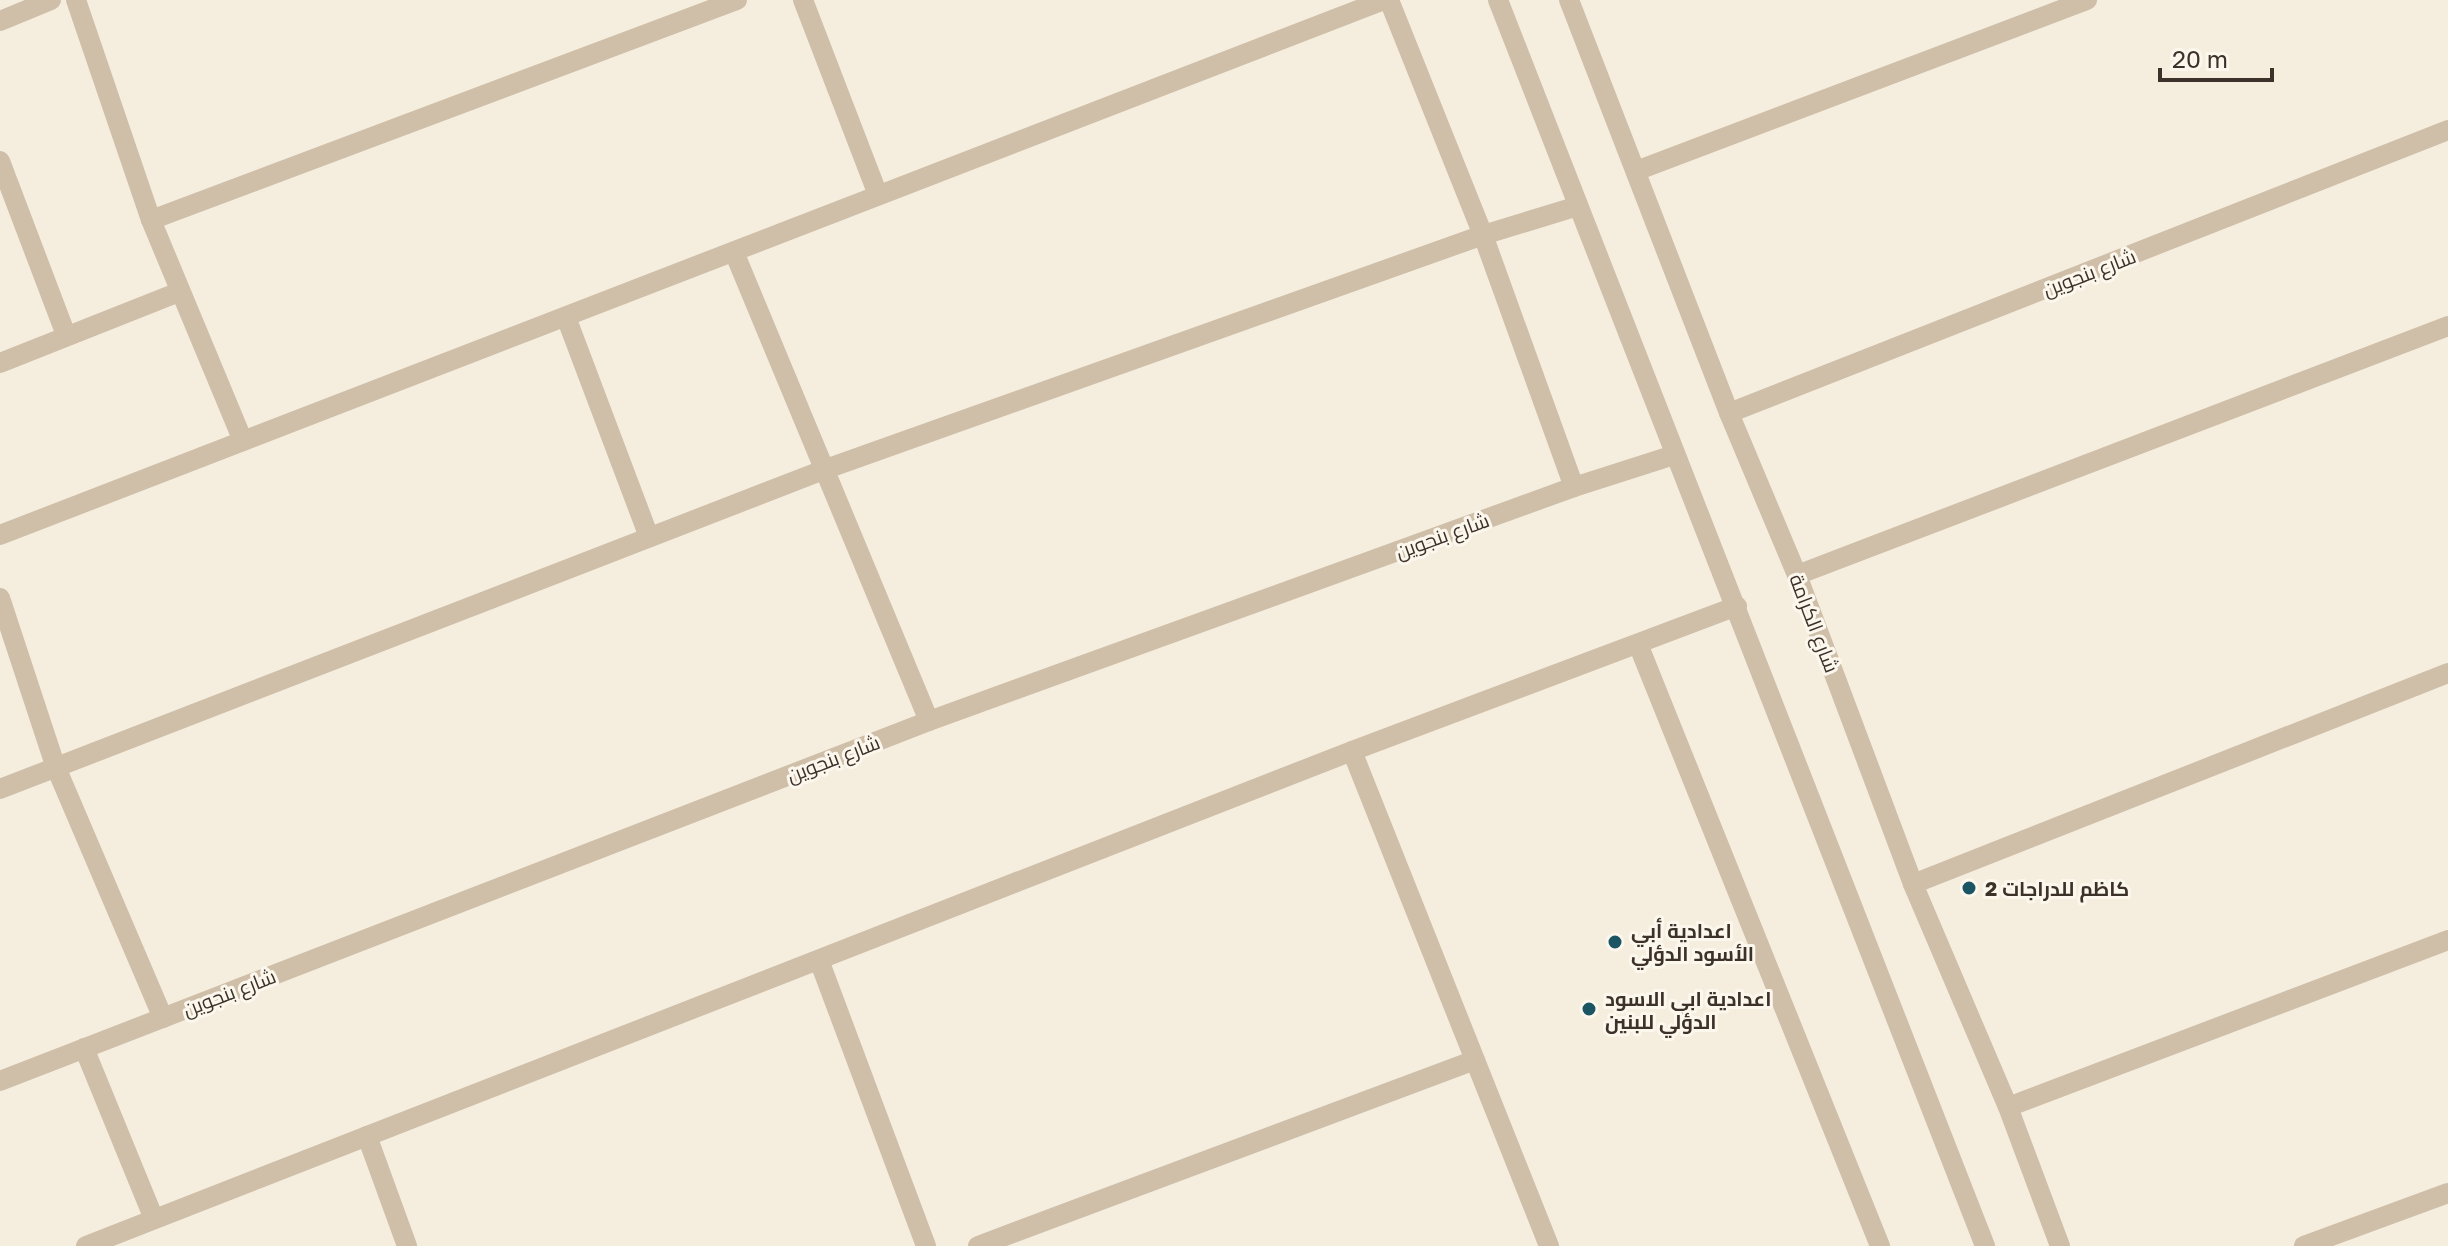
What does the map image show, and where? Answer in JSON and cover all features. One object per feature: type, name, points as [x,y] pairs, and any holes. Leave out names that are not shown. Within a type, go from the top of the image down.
[{"type":"street","points":[[0,21],[51,0]]},
{"type":"street","points":[[76,0],[151,220],[243,441]]},
{"type":"street","points":[[151,220],[737,0]]},
{"type":"street","points":[[803,0],[878,195]]},
{"type":"street","points":[[0,535],[1387,0],[1483,235],[1574,487]]},
{"type":"street","points":[[1498,0],[1985,1246]]},
{"type":"street","name":"شارع الكرامة","points":[[1569,0],[1729,413],[1797,575],[1913,884],[2008,1107],[2060,1246]]},
{"type":"street","points":[[1636,171],[2087,0]]},
{"type":"street","name":"شارع بنجوين","points":[[1729,413],[2448,130]]},
{"type":"street","points":[[0,161],[66,335]]},
{"type":"street","points":[[0,789],[55,765],[826,469],[1483,235],[1578,206]]},
{"type":"street","points":[[734,252],[929,721]]},
{"type":"street","points":[[0,363],[179,292]]},
{"type":"street","points":[[566,317],[649,537]]},
{"type":"street","points":[[1797,575],[2448,326]]},
{"type":"street","name":"شارع بنجوين","points":[[0,1081],[929,721],[1574,487],[1674,455]]},
{"type":"street","points":[[0,598],[55,765],[163,1018]]},
{"type":"street","points":[[86,1246],[1352,751],[1737,606]]},
{"type":"street","points":[[1638,644],[1880,1246]]},
{"type":"street","points":[[1913,884],[2448,673]]},
{"type":"street","points":[[1352,751],[1549,1246]]},
{"type":"street","points":[[2008,1107],[2448,940]]},
{"type":"street","points":[[819,960],[926,1246]]},
{"type":"street","points":[[84,1048],[154,1219]]},
{"type":"street","points":[[978,1246],[1475,1060]]},
{"type":"street","points":[[367,1136],[407,1246]]},
{"type":"street","points":[[2304,1246],[2448,1193]]},
{"type":"place","name":"كاظم للدراجات 2","points":[[1969,888]]},
{"type":"place","name":"اعدادية أبي الأسود الدؤلي","points":[[1615,942]]},
{"type":"place","name":"اعدادية ابي الاسود الدؤلي للبنين","points":[[1589,1009]]}]
